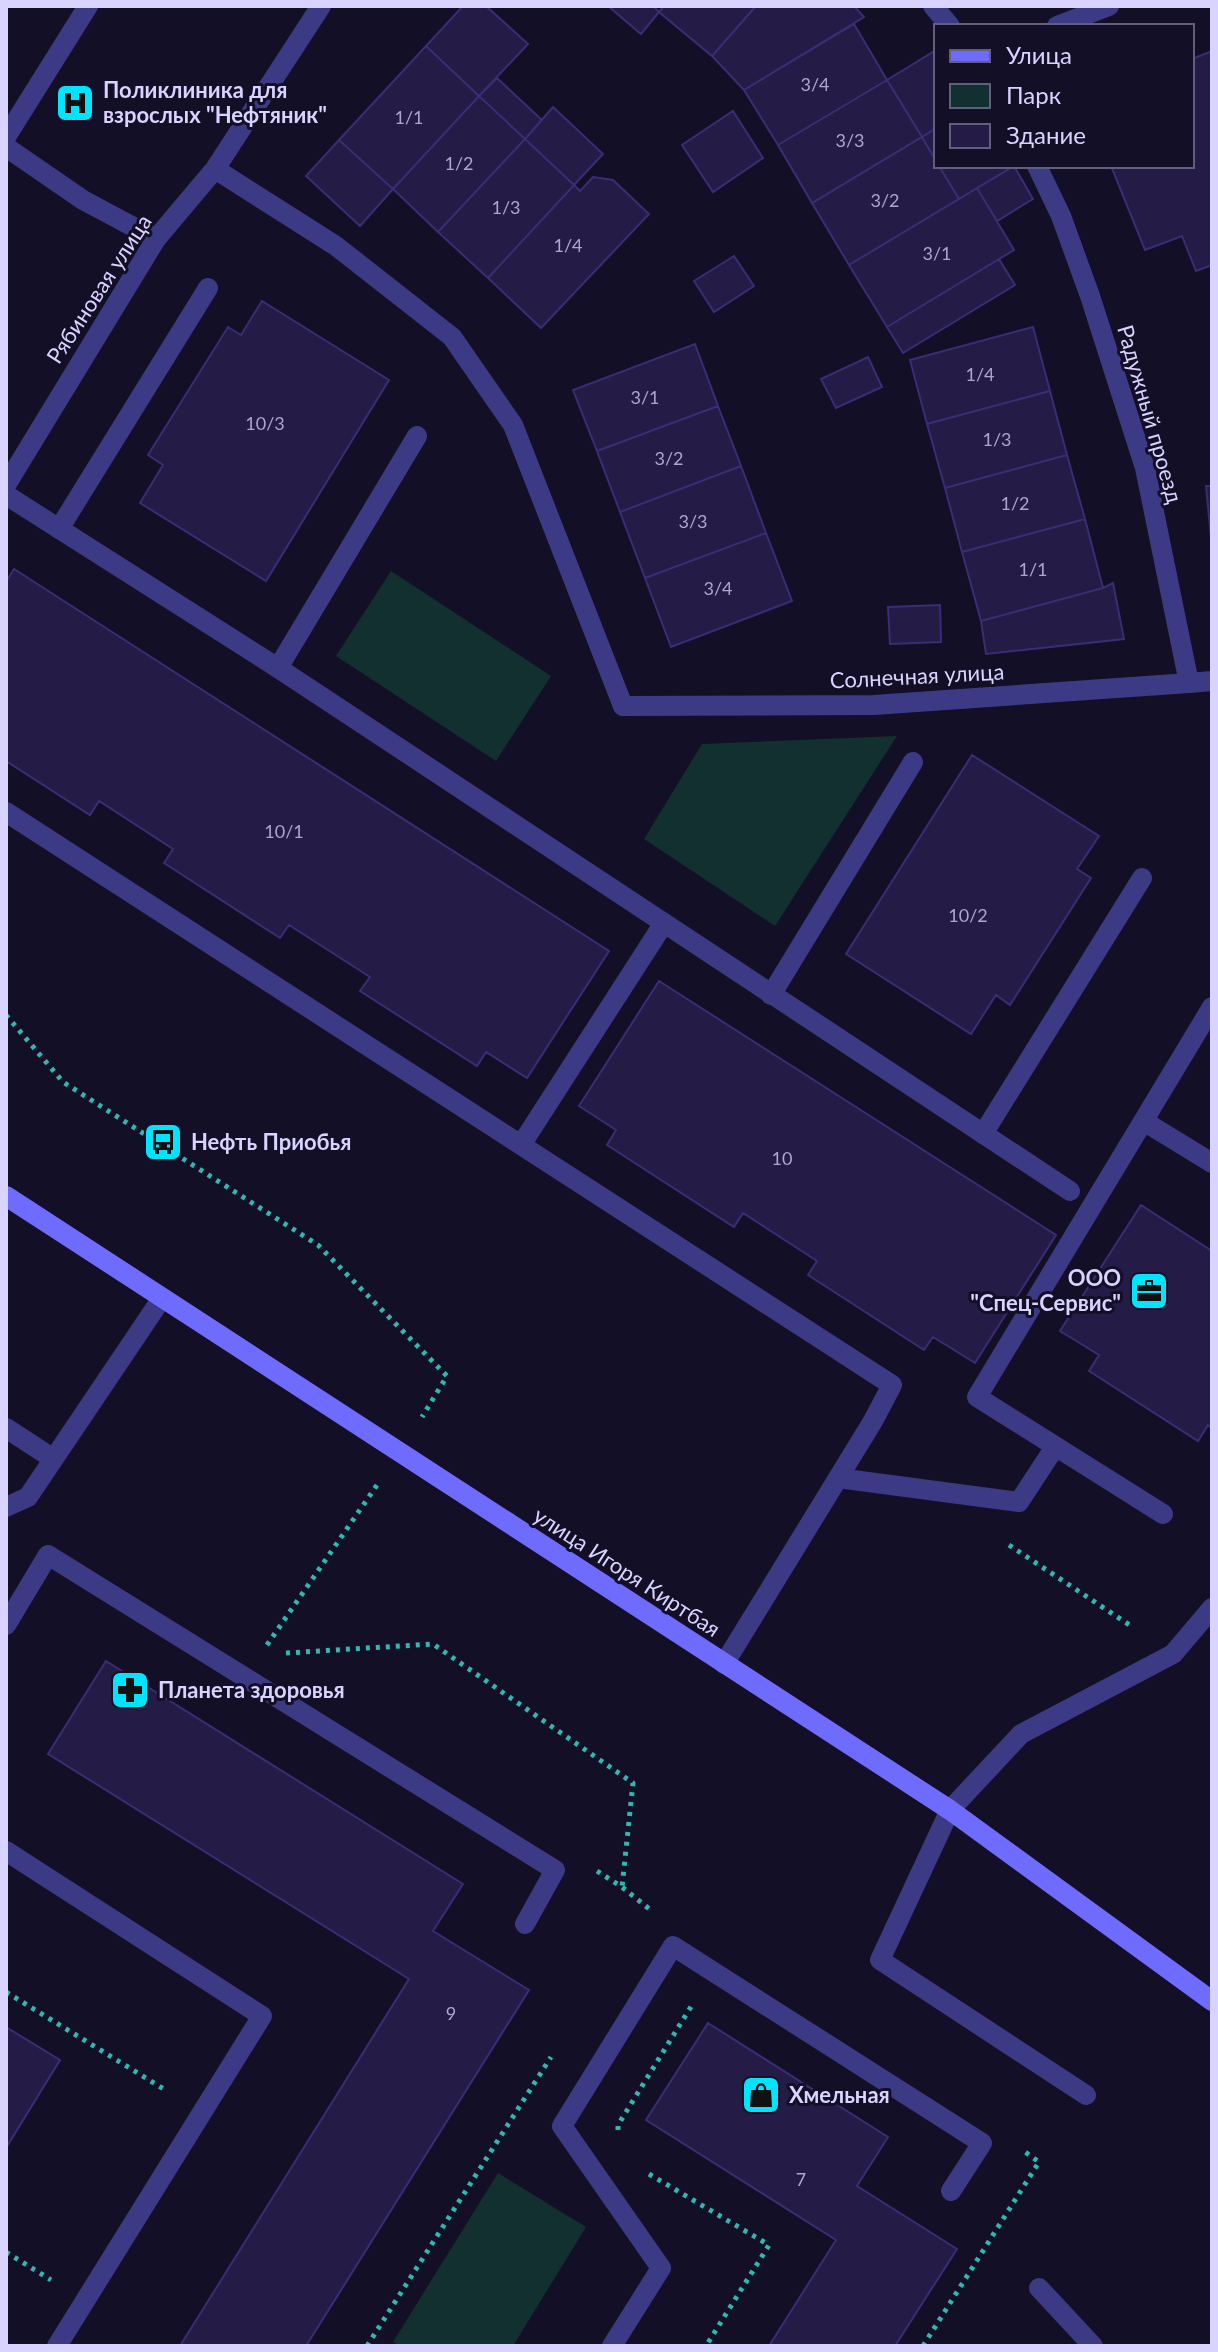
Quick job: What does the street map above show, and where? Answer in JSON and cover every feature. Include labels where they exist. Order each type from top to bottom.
[{"type":"main road","name":"улица Игоря Киртбая","points":[[6,1196],[950,1810],[1212,2001]]},
{"type":"street","points":[[6,137],[88,6]]},
{"type":"street","name":"Рябиновая улица","points":[[6,485],[156,239],[215,169],[321,6]]},
{"type":"street","points":[[933,6],[948,24]]},
{"type":"street","points":[[1062,24],[1109,6]]},
{"type":"street","points":[[6,147],[83,200],[156,239]]},
{"type":"street","name":"Радужный проезд","points":[[1038,168],[1061,216],[1090,296],[1145,468],[1189,683]]},
{"type":"street","name":"Солнечная улица","points":[[215,169],[336,246],[452,337],[513,425],[623,706],[874,705],[1212,681]]},
{"type":"street","points":[[59,529],[208,288]]},
{"type":"street","points":[[278,668],[417,436]]},
{"type":"street","points":[[6,495],[278,668],[1070,1191]]},
{"type":"street","points":[[771,995],[913,762]]},
{"type":"street","points":[[6,812],[892,1385],[724,1664]]},
{"type":"street","points":[[983,1134],[1142,878]]},
{"type":"street","points":[[521,1145],[664,923]]},
{"type":"street","points":[[1163,1514],[977,1397],[1212,1007]]},
{"type":"street","points":[[1145,1122],[1212,1163]]},
{"type":"street","points":[[6,1507],[28,1497],[162,1298]]},
{"type":"street","points":[[6,1428],[52,1458]]},
{"type":"street","points":[[838,1478],[1019,1502],[1055,1447]]},
{"type":"street","points":[[6,1625],[48,1555],[555,1870],[525,1924]]},
{"type":"street","points":[[1086,2095],[880,1960],[950,1810],[1021,1734],[1173,1654],[1212,1608]]},
{"type":"street","points":[[6,1851],[262,2016],[57,2346]]},
{"type":"street","points":[[612,2346],[661,2268],[562,2126],[673,1946],[982,2143],[951,2191]]},
{"type":"street","points":[[1039,2288],[1093,2346]]},
{"type":"path","points":[[6,1015],[63,1082],[318,1245],[447,1376],[261,1655]]},
{"type":"path","points":[[1004,1541],[1173,1654]]},
{"type":"path","points":[[276,1654],[433,1644],[633,1783],[622,1887]]},
{"type":"path","points":[[617,2140],[618,2125],[714,1970]]},
{"type":"path","points":[[6,1992],[202,2113]]},
{"type":"path","points":[[367,2346],[553,2054]]},
{"type":"path","points":[[923,2346],[1039,2162]]},
{"type":"path","points":[[642,2170],[769,2245],[706,2346]]},
{"type":"path","points":[[6,2252],[86,2302]]},
{"type":"green space","points":[[391,571],[551,676],[496,761],[336,656]]},
{"type":"green space","points":[[897,736],[775,926],[644,839],[702,744]]},
{"type":"green space","points":[[498,2173],[586,2227],[513,2346],[400,2346],[393,2342]]},
{"type":"building","points":[[463,6],[486,6],[528,44],[479,96],[426,46]]},
{"type":"building","points":[[608,6],[653,6],[659,12],[641,34]]},
{"type":"building","points":[[664,6],[756,6],[712,56],[659,12]]},
{"type":"building","points":[[756,6],[854,6],[864,17],[744,90],[712,56]]},
{"type":"building","points":[[854,24],[887,80],[778,145],[744,90]]},
{"type":"building","points":[[426,46],[479,96],[393,189],[339,140]]},
{"type":"building","points":[[934,51],[934,129],[922,137],[887,80]]},
{"type":"building","points":[[1212,51],[1212,265],[1196,271],[1182,236],[1145,250],[1112,168],[1194,168],[1194,58]]},
{"type":"building","points":[[497,78],[542,120],[525,139],[479,96]]},
{"type":"building","points":[[887,80],[922,137],[812,203],[778,145]]},
{"type":"building","points":[[479,96],[525,139],[438,232],[393,189]]},
{"type":"building","points":[[553,107],[603,154],[574,185],[525,139]]},
{"type":"building","points":[[733,111],[763,158],[713,192],[682,145]]},
{"type":"building","points":[[934,129],[934,158],[922,137]]},
{"type":"building","points":[[922,137],[934,158],[934,168],[940,168],[959,199],[849,265],[812,203]]},
{"type":"building","points":[[525,139],[574,185],[488,278],[438,232]]},
{"type":"building","points":[[339,140],[393,189],[360,226],[306,176]]},
{"type":"building","points":[[940,168],[1011,168],[959,199]]},
{"type":"building","points":[[1015,168],[1033,199],[997,221],[977,188]]},
{"type":"building","points":[[593,177],[613,180],[649,214],[541,328],[488,278],[574,185],[580,191]]},
{"type":"building","points":[[977,188],[1014,250],[887,327],[849,265]]},
{"type":"building","points":[[734,256],[754,286],[714,312],[694,281]]},
{"type":"building","points":[[999,259],[1015,285],[903,353],[887,327]]},
{"type":"building","points":[[262,301],[389,380],[266,581],[140,503],[163,465],[148,455],[228,327],[241,335]]},
{"type":"building","points":[[1033,327],[1050,391],[927,424],[910,360]]},
{"type":"building","points":[[695,344],[718,406],[597,451],[573,390]]},
{"type":"building","points":[[868,357],[882,387],[836,408],[821,379]]},
{"type":"building","points":[[1050,391],[1067,455],[945,488],[927,424]]},
{"type":"building","points":[[718,406],[741,466],[620,512],[597,451]]},
{"type":"building","points":[[1067,455],[1085,519],[962,552],[945,488]]},
{"type":"building","points":[[741,466],[766,533],[645,578],[620,512]]},
{"type":"building","points":[[1206,486],[1212,486],[1212,548]]},
{"type":"building","points":[[1085,519],[1103,588],[981,621],[962,552]]},
{"type":"building","points":[[766,533],[792,601],[671,647],[645,578]]},
{"type":"building","points":[[14,569],[609,951],[527,1078],[486,1052],[477,1066],[360,991],[370,977],[289,925],[280,938],[164,863],[173,849],[99,801],[90,815],[6,761],[6,582]]},
{"type":"building","points":[[1113,583],[1124,639],[986,654],[981,621]]},
{"type":"building","points":[[940,605],[941,642],[890,644],[888,607]]},
{"type":"building","points":[[972,755],[1099,836],[1077,869],[1091,878],[1010,1005],[996,995],[971,1034],[846,954]]},
{"type":"building","points":[[659,981],[1056,1235],[975,1363],[933,1337],[924,1350],[808,1275],[817,1261],[743,1213],[734,1227],[607,1145],[616,1130],[579,1106]]},
{"type":"building","name":"ООО \"Спец-Сервис\"","points":[[1141,1205],[1212,1251],[1212,1428],[1208,1425],[1198,1441],[1089,1371],[1099,1355],[1060,1331]]},
{"type":"building","points":[[106,1661],[463,1884],[433,1931],[529,1990],[306,2346],[180,2346],[409,1979],[48,1754]]},
{"type":"building","points":[[708,2023],[888,2137],[857,2186],[957,2249],[895,2346],[769,2346],[836,2240],[646,2120]]},
{"type":"building","points":[[6,2027],[60,2060],[6,2148]]},
{"type":"place","name":"Поликлиника для взрослых \"Нефтяник\"","points":[[75,103]]},
{"type":"place","name":"Нефть Приобья","points":[[163,1142]]},
{"type":"place","name":"ООО \"Спец-Сервис\"","points":[[1149,1291]]},
{"type":"place","name":"Планета здоровья","points":[[130,1690]]},
{"type":"place","name":"Хмельная","points":[[761,2095]]}]
